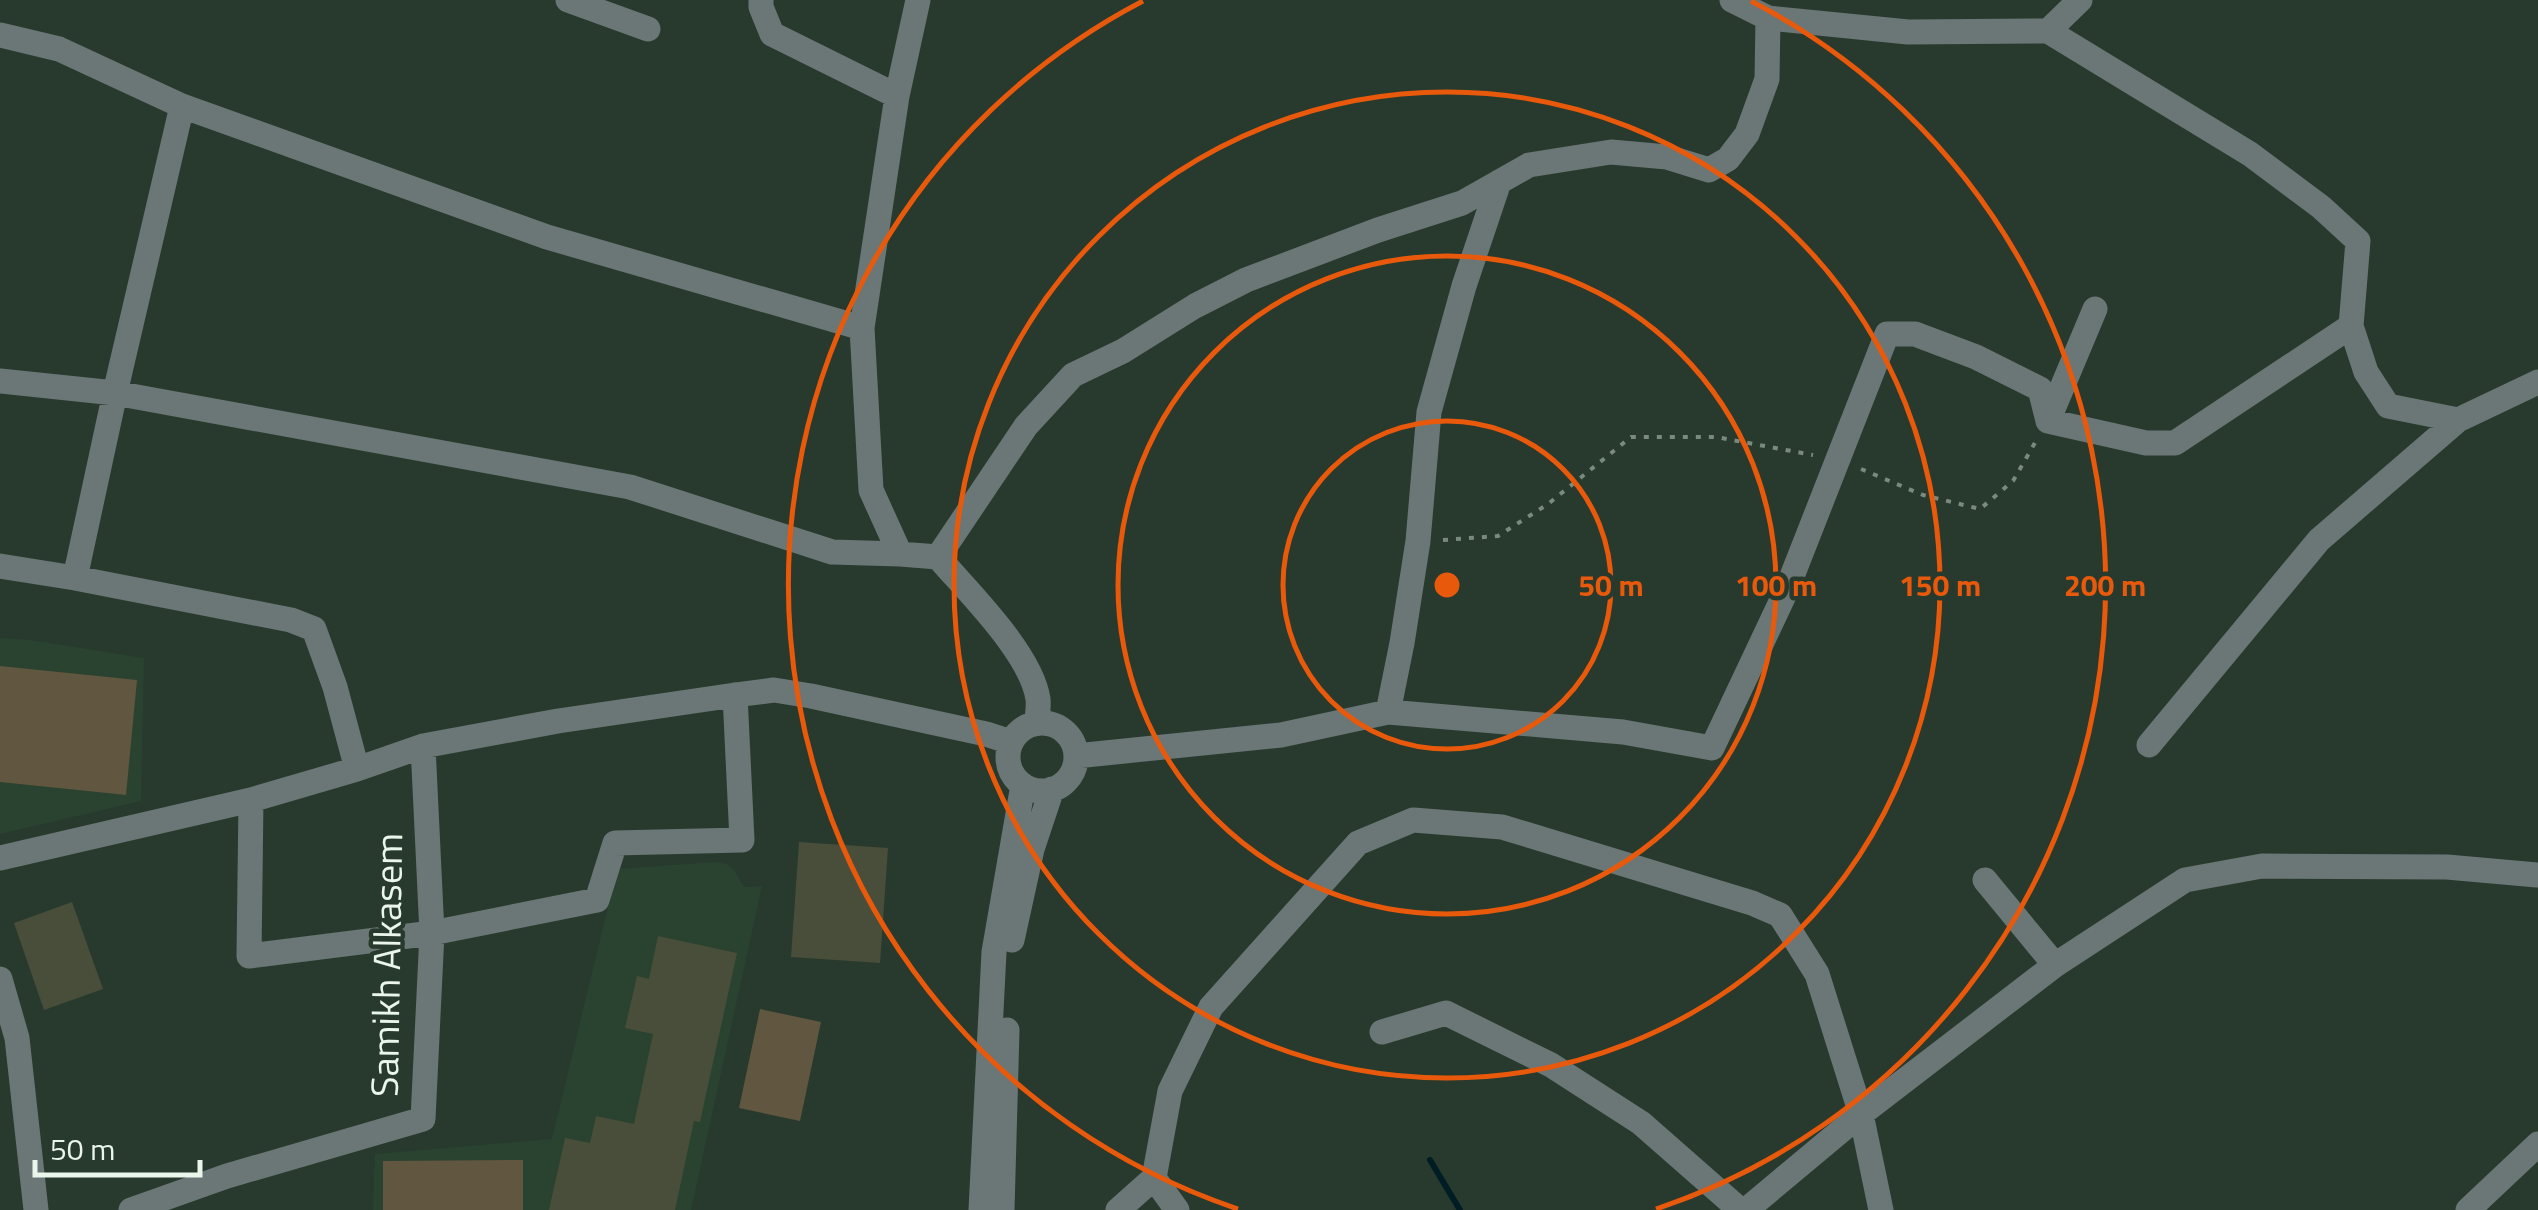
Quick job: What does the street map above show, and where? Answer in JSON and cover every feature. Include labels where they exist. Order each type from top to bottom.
[{"type":"street","points":[[568,0],[648,29]]},
{"type":"street","points":[[761,0],[772,34],[897,96]]},
{"type":"street","points":[[900,554],[871,490],[862,328],[897,96],[918,0]]},
{"type":"street","points":[[1732,0],[1768,18],[1908,32],[2048,31],[2250,154],[2321,207],[2358,241],[2351,326],[2366,372],[2388,406],[2458,420]]},
{"type":"street","points":[[2048,31],[2080,0]]},
{"type":"street","points":[[938,557],[1026,426],[1073,375],[1123,351],[1246,280],[1462,203],[1529,165],[1612,152],[1667,158],[1708,170],[1728,160],[1747,134],[1767,79],[1768,18]]},
{"type":"street","points":[[0,35],[60,49],[182,106],[547,237],[862,328]]},
{"type":"street","points":[[75,578],[182,106]]},
{"type":"street","points":[[1388,712],[1418,542],[1429,412],[1498,182]]},
{"type":"street","points":[[2048,421],[2094,309]]},
{"type":"street","points":[[2048,421],[2146,444],[2175,443],[2351,326]]},
{"type":"street","points":[[1076,756],[1281,735],[1388,712],[1623,732],[1712,748],[1786,589],[1887,334],[1915,334],[1976,357],[2040,389],[2048,421]]},
{"type":"street","points":[[0,381],[115,394],[630,488],[832,552],[938,557],[1024,664],[1038,698],[1037,723]]},
{"type":"street","points":[[2148,745],[2319,540],[2458,420],[2538,382]]},
{"type":"street","points":[[0,566],[290,620],[314,629],[335,687],[356,769]]},
{"type":"street","points":[[0,858],[251,800],[423,746],[558,721],[774,690],[1011,742]]},
{"type":"street","points":[[251,800],[249,956],[432,933],[597,900],[614,843],[742,840],[735,695]]},
{"type":"street","points":[[1037,723],[1059,728],[1073,744],[1076,756],[1070,776],[1052,790],[1022,785],[1010,770],[1011,742],[1018,733],[1037,723]]},
{"type":"street","name":"Samikh Alkasem","points":[[132,1210],[227,1176],[422,1120],[432,933],[423,746]]},
{"type":"street","points":[[981,1210],[994,952],[1022,785]]},
{"type":"street","points":[[1002,1210],[1009,954],[1032,849],[1052,790]]},
{"type":"street","points":[[1118,1210],[1154,1178],[1170,1091],[1211,1007],[1358,844],[1413,820],[1502,827],[1752,903],[1780,916],[1818,974],[1861,1114],[1881,1210]]},
{"type":"street","points":[[1382,1032],[1446,1013],[1533,1056],[1641,1122],[1743,1210],[2055,966],[2184,880],[2262,866],[2428,866],[2538,877]]},
{"type":"street","points":[[1985,880],[2055,966]]},
{"type":"street","points":[[0,979],[17,1038],[36,1210]]},
{"type":"street","points":[[2468,1210],[2538,1144]]},
{"type":"street","points":[[1154,1178],[1177,1210]]},
{"type":"path","points":[[1418,542],[1498,536],[1548,504],[1630,438],[1716,437],[1839,460],[1923,495],[1980,509],[2013,481],[2048,421]]},
{"type":"shaded area","points":[[0,638],[144,658],[141,801],[0,834]]},
{"type":"shaded area","points":[[0,666],[137,680],[126,795],[0,782]]},
{"type":"shaded area","points":[[715,862],[734,870],[744,887],[762,886],[691,1210],[373,1210],[375,1154],[552,1139],[617,869]]},
{"type":"shaded area","points":[[760,1009],[821,1022],[800,1121],[739,1108]]},
{"type":"shaded area","points":[[523,1160],[523,1210],[383,1210],[383,1161]]},
{"type":"building","points":[[799,842],[888,848],[880,963],[791,957]]},
{"type":"building","points":[[72,902],[103,989],[44,1010],[14,923]]},
{"type":"building","points":[[658,936],[737,953],[700,1122],[694,1121],[675,1210],[549,1210],[565,1138],[590,1143],[596,1116],[634,1124],[653,1034],[625,1028],[637,976],[649,979]]},
{"type":"waterway","points":[[1430,1160],[1460,1210]]}]
